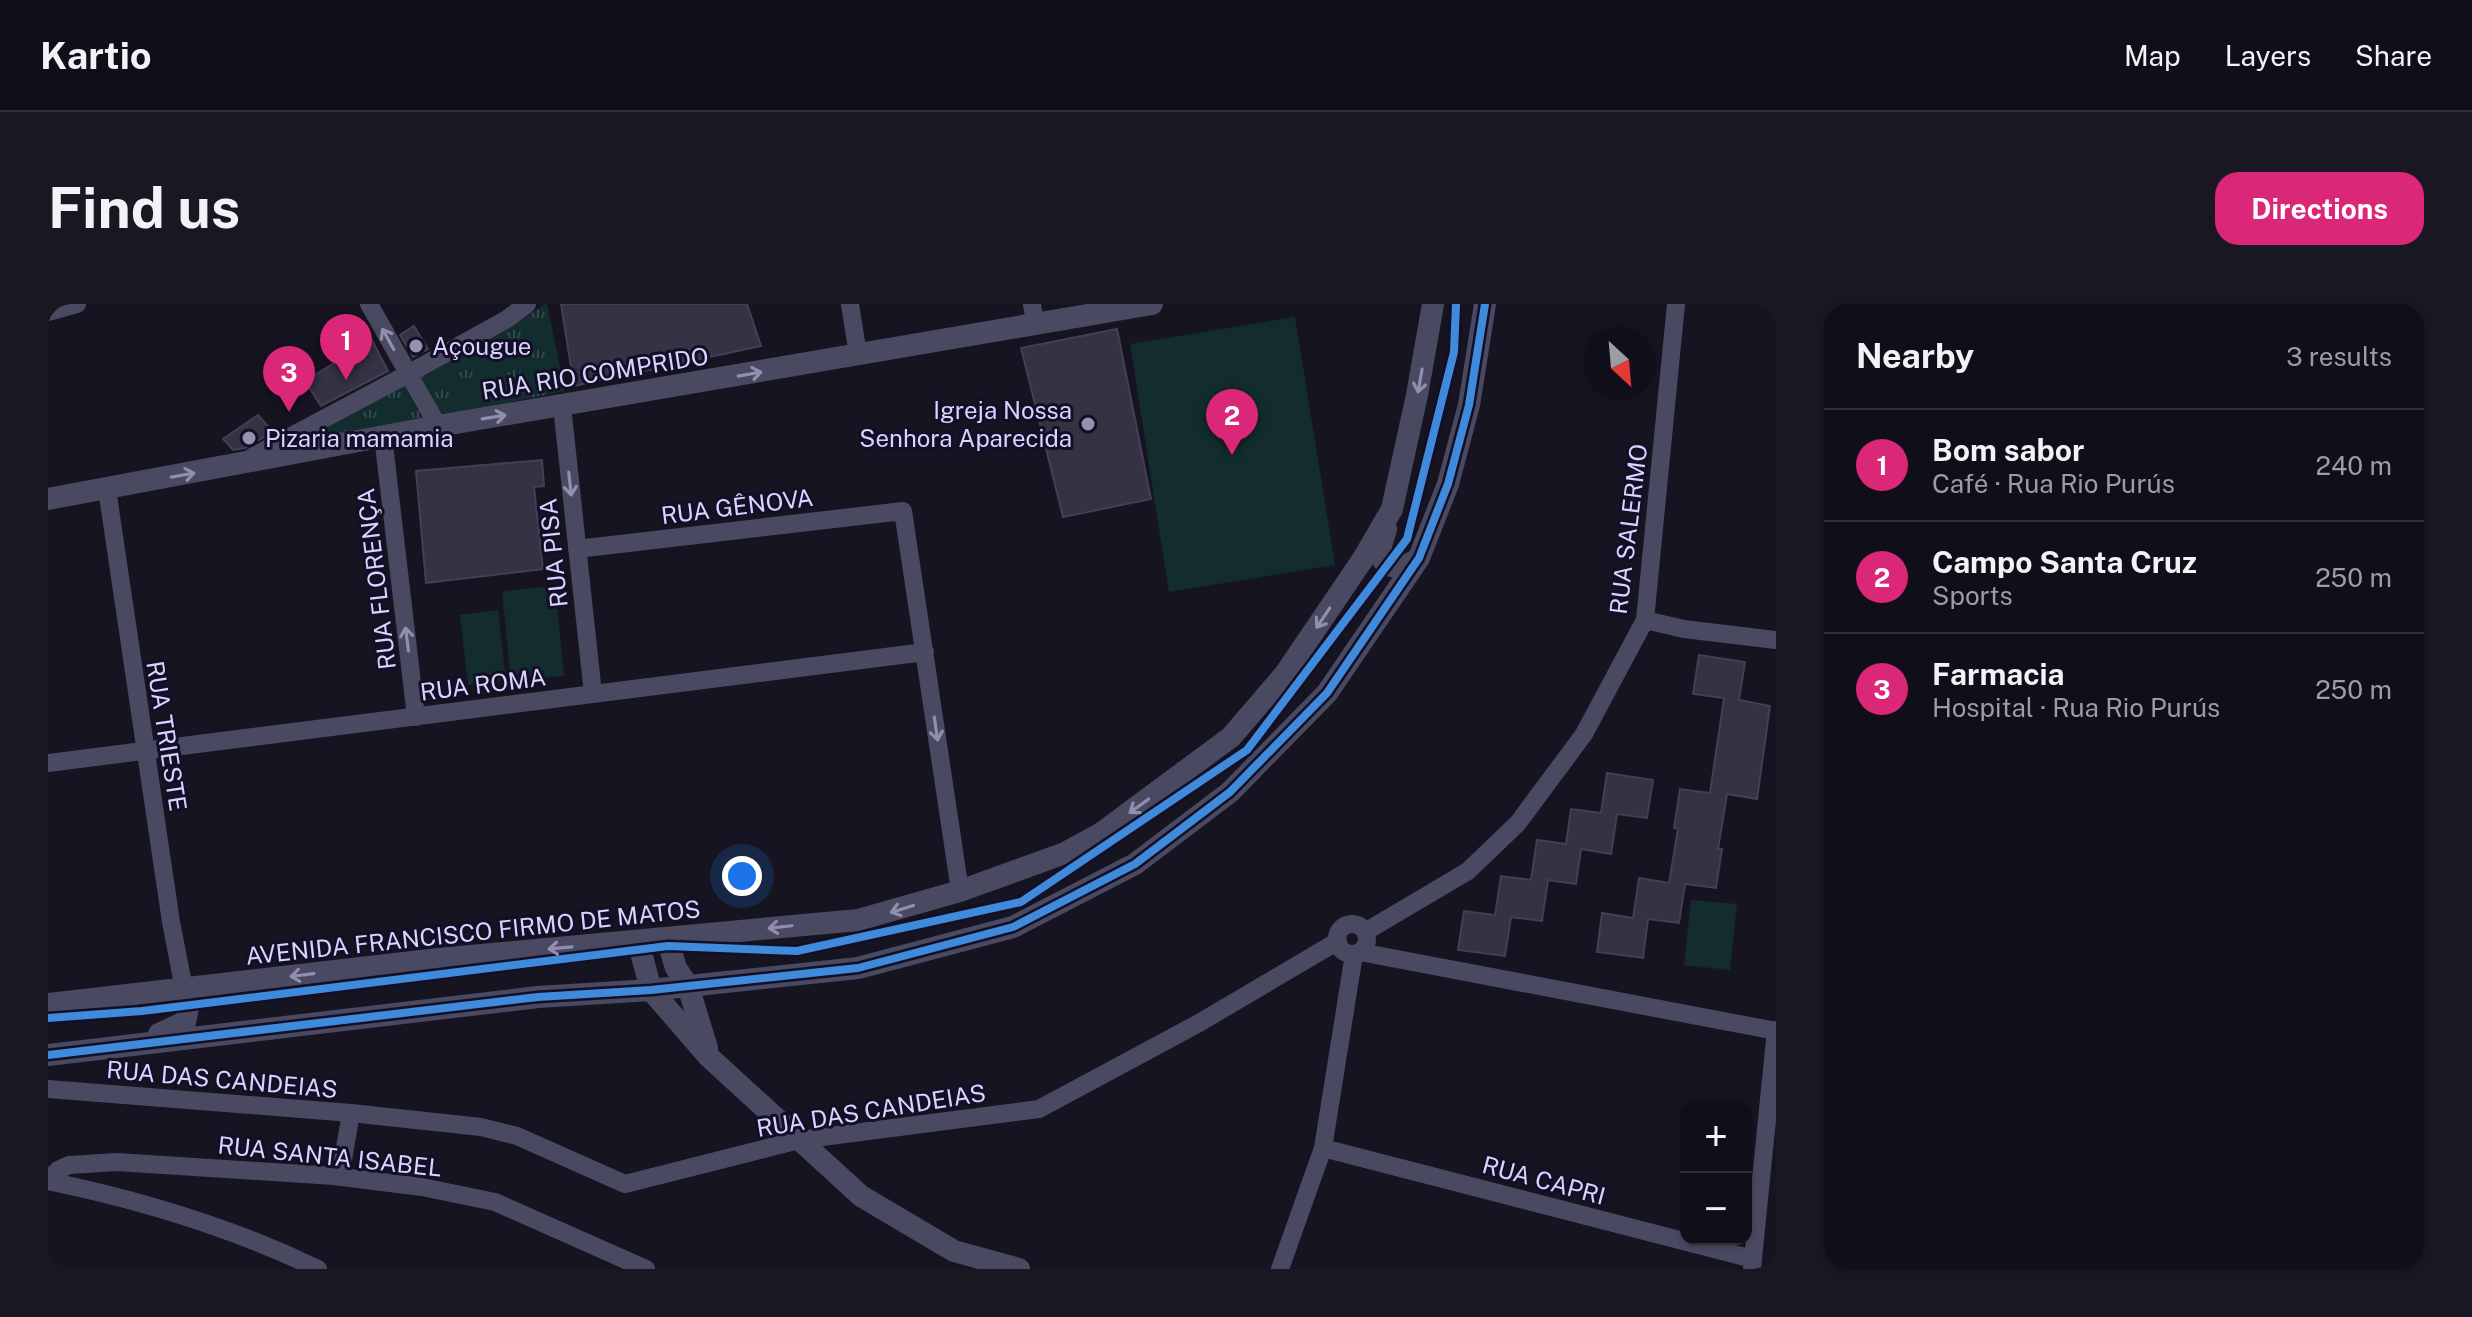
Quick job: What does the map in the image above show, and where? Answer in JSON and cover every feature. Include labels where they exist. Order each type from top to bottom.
[{"type":"street","points":[[48,312],[77,304]]},
{"type":"street","points":[[369,304],[438,426]]},
{"type":"street","points":[[236,466],[507,319],[527,304]]},
{"type":"street","points":[[850,304],[858,355]]},
{"type":"street","name":"RUA RIO COMPRIDO","points":[[48,499],[438,426],[858,355],[1034,314],[1152,304]]},
{"type":"street","points":[[1417,304],[1430,328]]},
{"type":"street","name":"AVENIDA FRANCISCO FIRMO DE MATOS","points":[[48,1004],[438,959],[858,920],[1028,868],[1100,834],[1231,737],[1285,674],[1363,559],[1392,509],[1433,304]]},
{"type":"street","points":[[50,1089],[49,1054],[538,997],[651,990],[858,968],[1013,927],[1135,864],[1230,792],[1327,693],[1419,558],[1448,484],[1469,405],[1485,304]]},
{"type":"street","name":"RUA SALERMO","points":[[1365,932],[1468,871],[1518,823],[1584,734],[1645,620],[1676,304]]},
{"type":"street","name":"RUA PISA","points":[[562,406],[593,694]]},
{"type":"street","name":"RUA FLORENÇA","points":[[383,436],[416,717]]},
{"type":"street","name":"RUA TRIESTE","points":[[107,489],[184,989]]},
{"type":"street","points":[[1392,509],[1380,550],[1383,560],[1398,568],[1419,558]]},
{"type":"street","name":"RUA GÊNOVA","points":[[577,549],[903,511],[925,652]]},
{"type":"street","points":[[1645,620],[1684,629],[1776,640]]},
{"type":"street","points":[[925,652],[960,891]]},
{"type":"street","name":"RUA ROMA","points":[[48,763],[925,652]]},
{"type":"street","points":[[1280,1269],[1323,1148],[1357,953],[1367,943],[1361,927],[1351,924],[1340,930],[1338,941],[1343,951],[1357,953],[1776,1031],[1752,1264]]},
{"type":"street","points":[[667,938],[676,968],[688,986],[709,1057]]},
{"type":"street","points":[[638,941],[651,990],[709,1057],[861,1196],[954,1251],[1019,1269]]},
{"type":"street","name":"RUA DAS CANDEIAS","points":[[50,1089],[351,1113],[481,1127],[517,1136],[625,1184],[799,1140],[1039,1109],[1199,1023],[1338,941]]},
{"type":"street","points":[[104,1047],[168,1032],[185,1022],[188,1006],[184,989]]},
{"type":"street","points":[[340,1177],[351,1113]]},
{"type":"street","name":"RUA CAPRI","points":[[1323,1148],[1752,1264]]},
{"type":"street","name":"RUA SANTA ISABEL","points":[[48,1181],[58,1170],[82,1162],[117,1162],[340,1177],[422,1187],[495,1202],[646,1269]]},
{"type":"street","points":[[48,1181],[147,1206],[251,1238],[318,1269]]},
{"type":"green space","points":[[545,304],[565,391],[442,416],[420,375],[506,330]]},
{"type":"green space","points":[[1295,317],[1335,565],[1169,592],[1130,344]]},
{"type":"green space","points":[[404,385],[423,420],[286,446]]},
{"type":"green space","points":[[555,586],[564,676],[511,681],[502,591]]},
{"type":"green space","points":[[498,610],[506,680],[468,685],[460,615]]},
{"type":"green space","points":[[1691,900],[1737,904],[1730,970],[1684,965]]},
{"type":"building","points":[[561,304],[747,304],[761,346],[574,386]]},
{"type":"building","name":"Açougue","points":[[414,326],[428,349],[413,357],[400,335]]},
{"type":"building","name":"Igreja Nossa Senhora Aparecida","points":[[1117,329],[1151,499],[1063,517],[1021,348]]},
{"type":"building","points":[[372,340],[388,371],[321,406],[305,381]]},
{"type":"building","name":"Pizaria mamamia","points":[[258,415],[273,432],[245,448],[233,450],[223,439]]},
{"type":"building","points":[[542,460],[544,486],[534,487],[543,569],[426,583],[416,471]]},
{"type":"building","points":[[1699,655],[1745,662],[1739,700],[1770,706],[1757,799],[1727,794],[1718,849],[1722,849],[1716,888],[1685,884],[1679,923],[1648,919],[1643,958],[1597,952],[1602,913],[1633,918],[1639,878],[1669,883],[1678,829],[1674,828],[1680,789],[1710,793],[1724,698],[1693,694]]},
{"type":"building","points":[[1607,773],[1653,780],[1647,818],[1617,814],[1611,854],[1581,849],[1576,884],[1548,880],[1542,921],[1511,917],[1505,956],[1458,950],[1464,911],[1495,915],[1501,876],[1531,880],[1537,840],[1566,844],[1571,809],[1601,813]]},
{"type":"cycle path","points":[[48,1018],[142,1011],[668,946],[797,951],[1021,902],[1247,750],[1407,539],[1454,352],[1456,304]]},
{"type":"cycle path","points":[[48,1055],[538,997],[651,990],[858,968],[1013,927],[1135,864],[1230,792],[1327,693],[1419,558],[1448,484],[1469,405],[1485,304]]},
{"type":"place","name":"Açougue","points":[[416,346]]},
{"type":"place","name":"Bom sabor","points":[[346,380]]},
{"type":"place","name":"Farmacia","points":[[289,412]]},
{"type":"place","name":"Igreja Nossa Senhora Aparecida","points":[[1088,424]]},
{"type":"place","name":"Pizaria mamamia","points":[[249,438]]},
{"type":"place","name":"Campo Santa Cruz","points":[[1232,455]]}]
